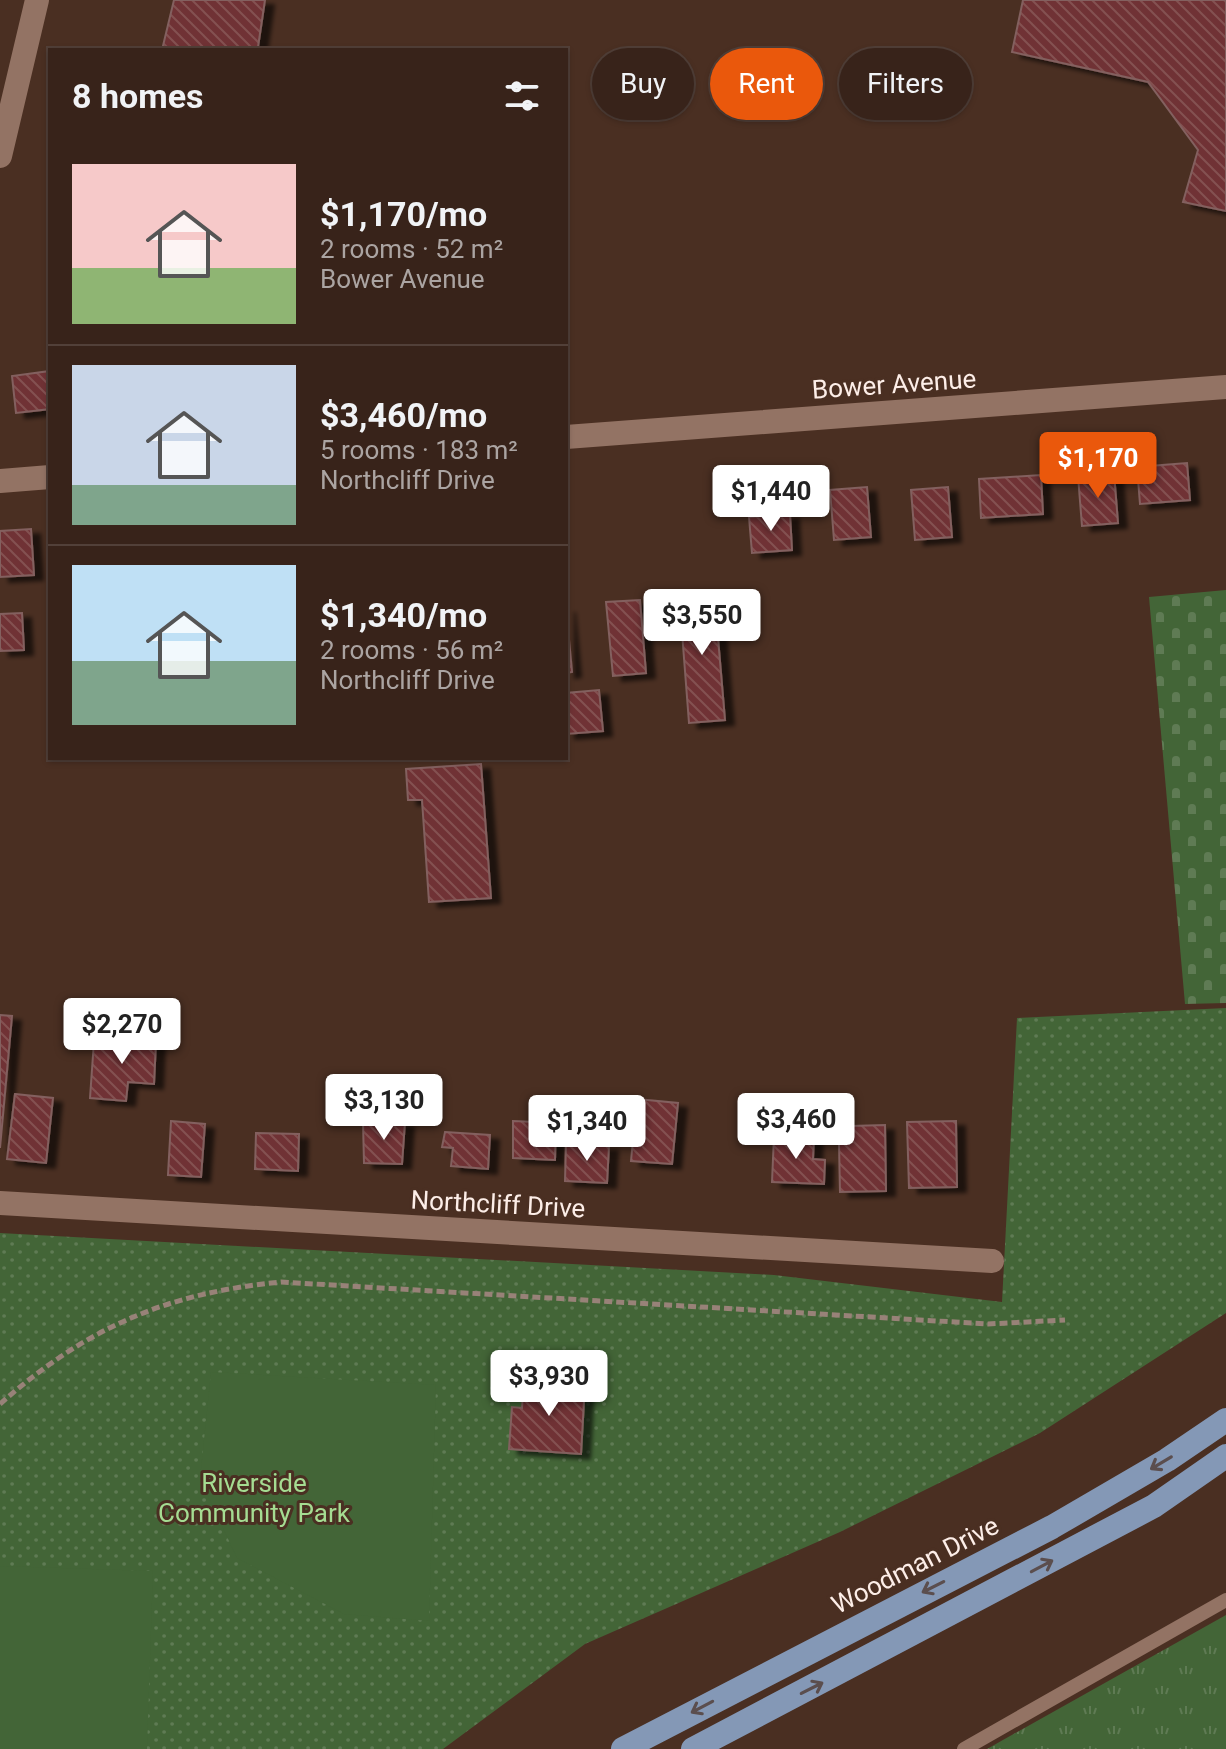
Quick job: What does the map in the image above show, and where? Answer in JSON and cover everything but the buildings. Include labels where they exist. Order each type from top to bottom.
[{"type":"main road","name":"Woodman Drive","points":[[623,1749],[1052,1527],[1167,1460],[1226,1420]]},
{"type":"main road","points":[[693,1749],[1140,1514],[1226,1456]]},
{"type":"street","points":[[0,156],[37,0]]},
{"type":"street","name":"Bower Avenue","points":[[568,437],[1226,387]]},
{"type":"street","points":[[0,481],[48,477]]},
{"type":"street","name":"Northcliff Drive","points":[[0,1203],[992,1261]]},
{"type":"lane","points":[[964,1749],[1226,1600]]},
{"type":"path","points":[[0,1404],[81,1341],[120,1320],[173,1300],[230,1287],[281,1282],[350,1283],[988,1324],[1065,1320]]},
{"type":"green space","points":[[1226,590],[1226,1003],[1185,1004],[1149,597]]},
{"type":"green space","name":"Riverside Community Park","points":[[1226,1008],[1226,1313],[1040,1433],[840,1532],[585,1644],[443,1749],[0,1749],[0,1233],[774,1275],[1002,1302],[1017,1018]]},
{"type":"green space","points":[[211,1372],[436,1385],[429,1621],[344,1614],[237,1558],[200,1479]]},
{"type":"green space","points":[[0,1566],[153,1571],[147,1749],[0,1749]]},
{"type":"green space","points":[[1226,1615],[1226,1749],[987,1749]]}]
